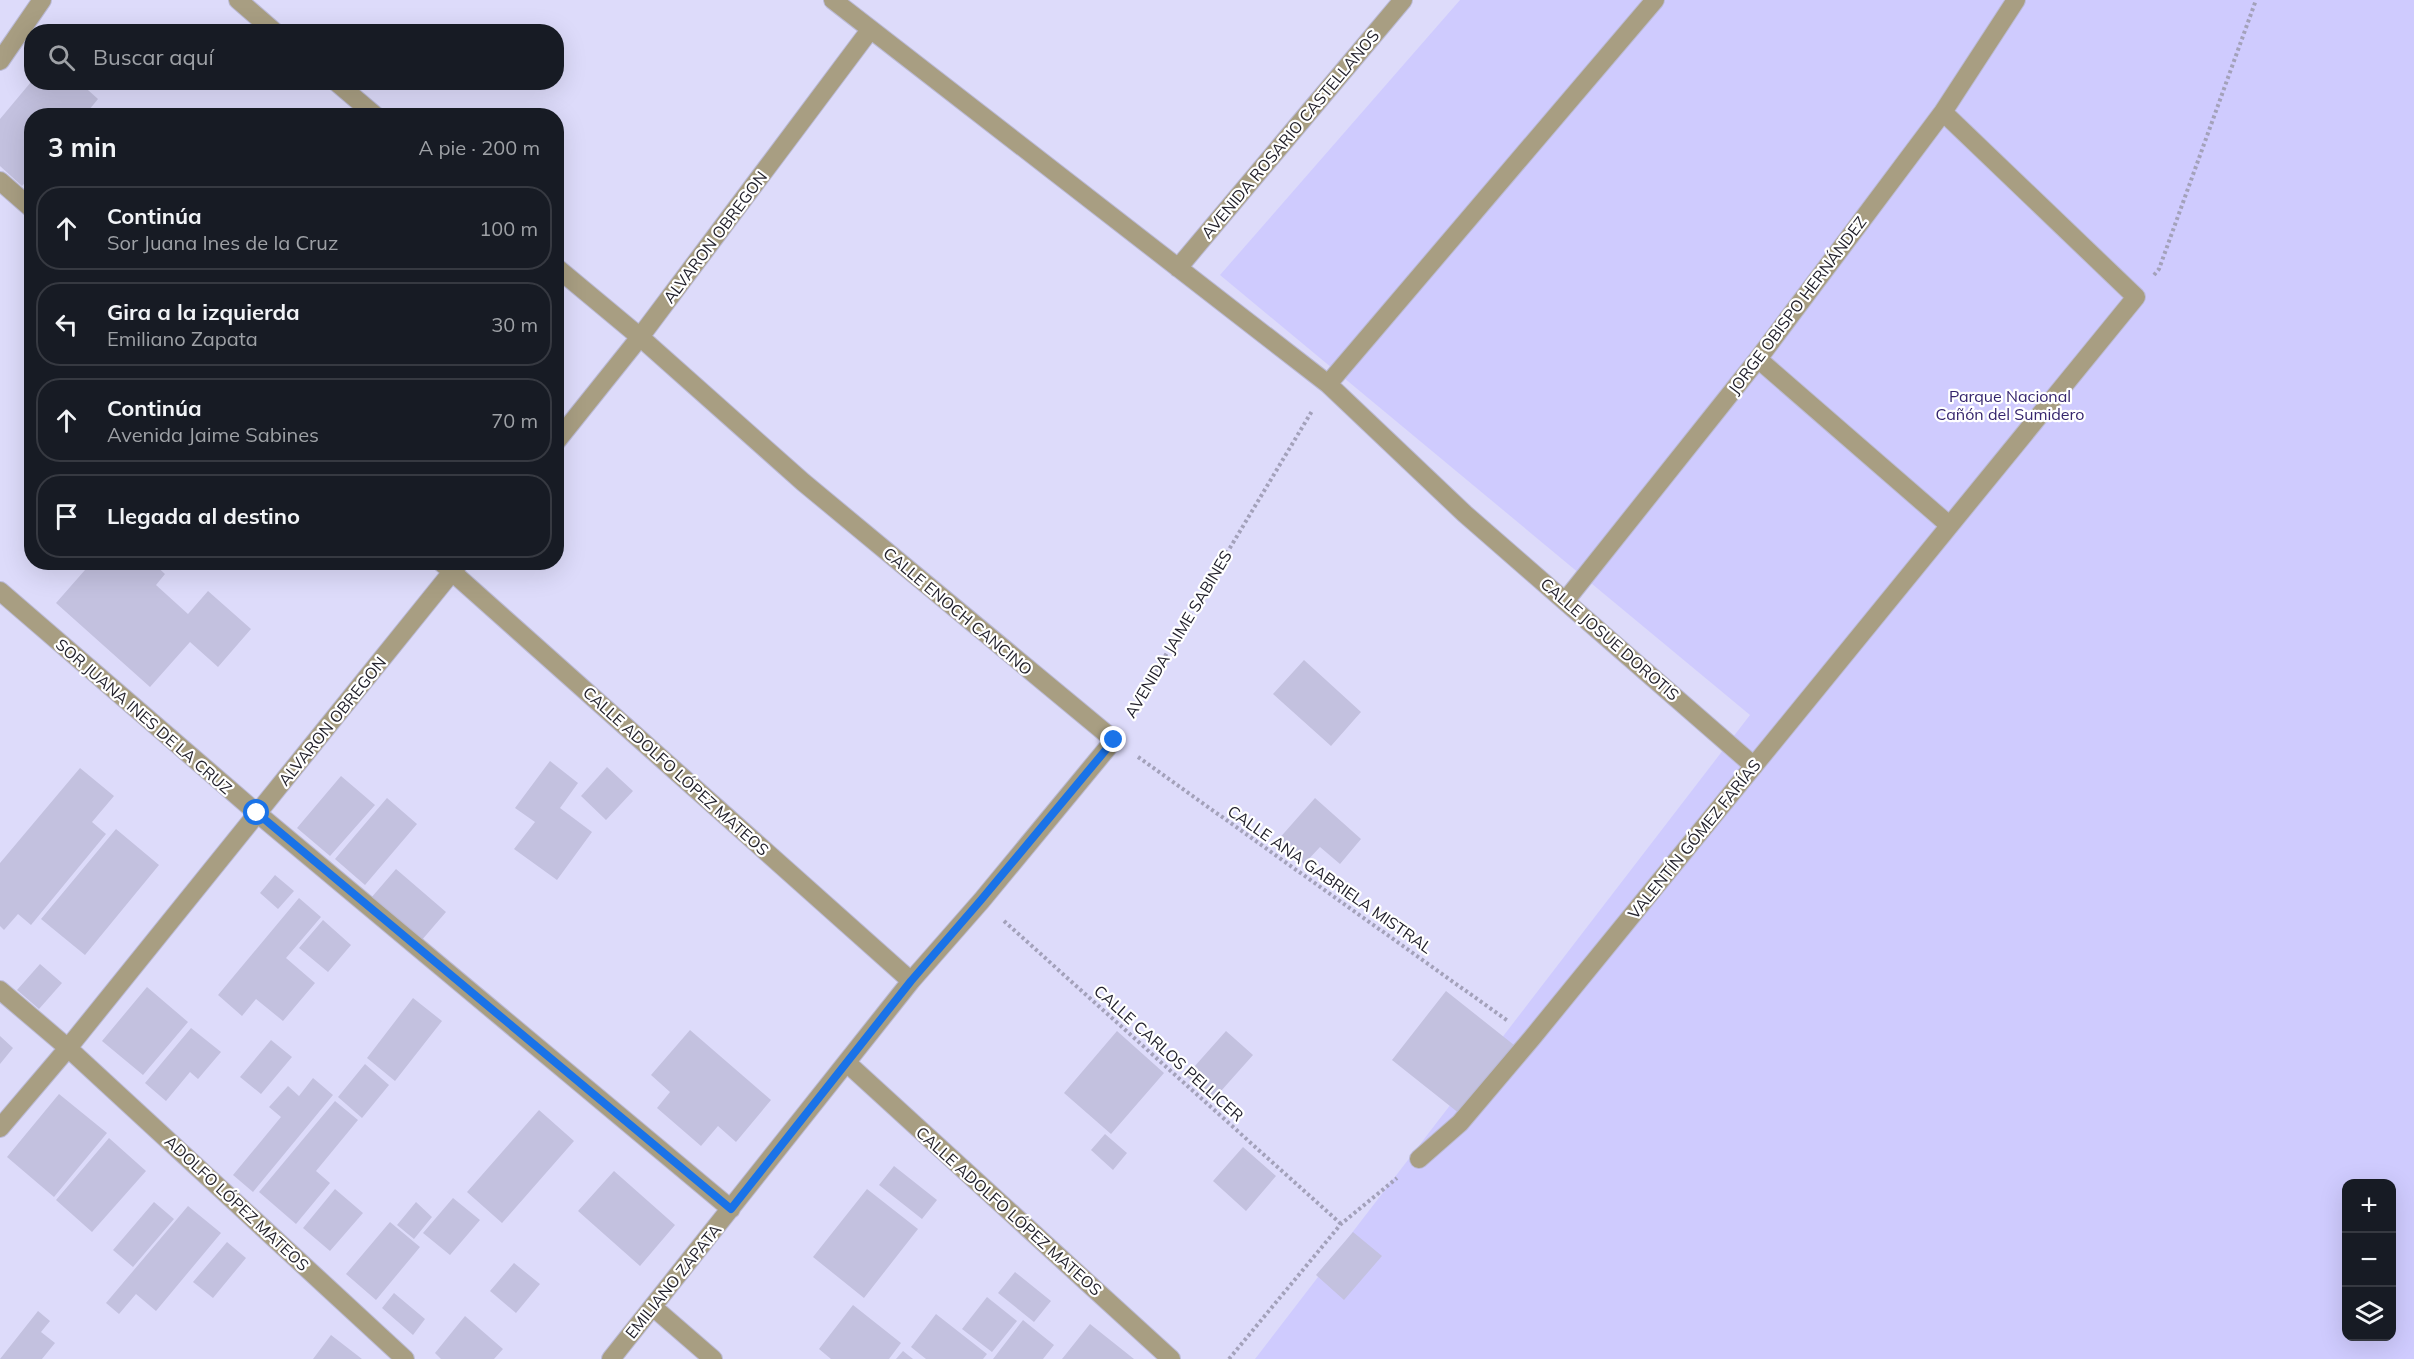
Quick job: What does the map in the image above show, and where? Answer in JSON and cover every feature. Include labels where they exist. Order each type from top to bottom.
[{"type":"street","points":[[25,24],[42,0]]},
{"type":"street","points":[[238,0],[266,24]]},
{"type":"street","name":"CALLE JOSUE DOROTIS","points":[[833,0],[1328,384],[1465,514],[1754,766]]},
{"type":"street","name":"AVENIDA ROSARIO CASTELLANOS","points":[[1178,268],[1403,0]]},
{"type":"street","points":[[1328,384],[1655,0]]},
{"type":"street","name":"JORGE OBISPO HERNÁNDEZ","points":[[1566,600],[1758,358],[1943,112],[2016,0]]},
{"type":"street","points":[[0,61],[24,26]]},
{"type":"street","name":"ALVARON OBREGON","points":[[564,432],[640,338],[870,30]]},
{"type":"street","points":[[345,90],[367,108]]},
{"type":"street","points":[[1943,112],[2136,297]]},
{"type":"street","points":[[0,181],[24,202]]},
{"type":"street","name":"CALLE ENOCH CANCINO","points":[[564,274],[803,482],[1114,740]]},
{"type":"street","name":"VALENTÍN GÓMEZ FARÍAS","points":[[1419,1159],[1460,1123],[1532,1038],[2136,297]]},
{"type":"street","points":[[1758,358],[1949,525]]},
{"type":"street","name":"ALVARON OBREGON","points":[[0,1128],[68,1048],[257,813],[448,570]]},
{"type":"street","name":"CALLE ADOLFO LÓPEZ MATEOS","points":[[455,570],[911,981]]},
{"type":"street","name":"SOR JUANA INES DE LA CRUZ","points":[[0,591],[257,813],[731,1209]]},
{"type":"street","points":[[847,1063],[911,981],[1114,740]]},
{"type":"street","points":[[0,990],[68,1048]]},
{"type":"street","name":"ADOLFO LÓPEZ MATEOS","points":[[68,1048],[405,1359]]},
{"type":"street","name":"CALLE ADOLFO LÓPEZ MATEOS","points":[[847,1063],[1171,1359]]},
{"type":"street","name":"EMILIANO ZAPATA","points":[[611,1359],[847,1063]]},
{"type":"street","points":[[653,1307],[713,1359]]},
{"type":"path","points":[[2136,297],[2159,269],[2256,0]]},
{"type":"path","name":"AVENIDA JAIME SABINES","points":[[1114,740],[1328,384]]},
{"type":"path","name":"CALLE ANA GABRIELA MISTRAL","points":[[1114,740],[1532,1038]]},
{"type":"path","name":"CALLE CARLOS PELLICER","points":[[981,900],[1341,1224]]},
{"type":"path","points":[[1229,1359],[1341,1224],[1419,1159]]},
{"type":"green space","name":"Parque Nacional Cañón del Sumidero","points":[[1460,0],[2414,0],[2414,1359],[1255,1359],[1750,715],[1220,275]]},
{"type":"building","points":[[24,90],[88,90],[98,99],[91,108],[24,108],[24,184],[22,186],[0,166],[0,119]]},
{"type":"building","points":[[85,570],[161,570],[165,574],[156,585],[188,614],[208,591],[251,629],[218,667],[190,642],[150,687],[56,603]]},
{"type":"building","points":[[1304,660],[1361,712],[1331,746],[1273,694]]},
{"type":"building","points":[[550,761],[578,783],[560,808],[592,832],[557,880],[514,849],[535,822],[515,808]]},
{"type":"building","points":[[607,767],[633,791],[606,820],[581,796]]},
{"type":"building","points":[[80,768],[114,796],[92,822],[106,834],[31,925],[18,914],[4,930],[0,926],[0,863]]},
{"type":"building","points":[[341,776],[375,805],[330,856],[297,828]]},
{"type":"building","points":[[387,798],[417,824],[365,885],[335,859]]},
{"type":"building","points":[[1315,798],[1361,839],[1340,864],[1320,847],[1304,864],[1277,841]]},
{"type":"building","points":[[116,829],[159,865],[85,955],[41,919]]},
{"type":"building","points":[[396,869],[446,912],[421,941],[371,898]]},
{"type":"building","points":[[275,875],[294,891],[278,909],[260,893]]},
{"type":"building","points":[[299,898],[321,917],[286,958],[315,983],[283,1021],[256,999],[242,1016],[218,995]]},
{"type":"building","points":[[323,920],[351,945],[328,972],[299,948]]},
{"type":"building","points":[[40,964],[62,983],[39,1009],[17,990]]},
{"type":"building","points":[[147,987],[188,1022],[143,1075],[102,1041]]},
{"type":"building","points":[[1446,991],[1514,1045],[1460,1114],[1392,1060]]},
{"type":"building","points":[[413,998],[442,1021],[395,1081],[367,1058]]},
{"type":"building","points":[[191,1028],[221,1052],[198,1079],[190,1072],[166,1101],[145,1083]]},
{"type":"building","points":[[690,1030],[771,1100],[736,1142],[718,1126],[701,1146],[657,1108],[670,1092],[651,1075]]},
{"type":"building","points":[[1117,1031],[1164,1073],[1111,1134],[1064,1093]]},
{"type":"building","points":[[1226,1031],[1253,1055],[1213,1100],[1186,1076]]},
{"type":"building","points":[[0,1036],[13,1048],[0,1064]]},
{"type":"building","points":[[271,1040],[292,1057],[261,1094],[240,1077]]},
{"type":"building","points":[[365,1064],[389,1085],[362,1118],[338,1097]]},
{"type":"building","points":[[313,1078],[333,1095],[253,1192],[233,1175],[281,1117],[269,1107],[288,1086],[299,1096]]},
{"type":"building","points":[[59,1094],[107,1133],[54,1197],[7,1157]]},
{"type":"building","points":[[335,1101],[358,1120],[316,1171],[330,1183],[296,1224],[259,1192]]},
{"type":"building","points":[[539,1110],[574,1141],[502,1223],[467,1192]]},
{"type":"building","points":[[1105,1134],[1127,1153],[1113,1170],[1091,1150]]},
{"type":"building","points":[[109,1138],[146,1171],[92,1232],[56,1200]]},
{"type":"building","points":[[1243,1147],[1276,1176],[1246,1211],[1213,1181]]},
{"type":"building","points":[[894,1166],[937,1200],[922,1219],[879,1185]]},
{"type":"building","points":[[614,1171],[675,1225],[640,1266],[578,1211]]},
{"type":"building","points":[[335,1189],[363,1213],[330,1251],[303,1228]]},
{"type":"building","points":[[867,1189],[918,1229],[864,1298],[813,1257]]},
{"type":"building","points":[[453,1198],[480,1220],[450,1255],[423,1233]]},
{"type":"building","points":[[154,1202],[174,1219],[133,1267],[113,1250]]},
{"type":"building","points":[[416,1202],[432,1217],[414,1239],[397,1225]]},
{"type":"building","points":[[188,1206],[221,1233],[156,1311],[136,1294],[119,1314],[106,1303]]},
{"type":"building","points":[[390,1222],[420,1247],[376,1300],[346,1274]]},
{"type":"building","points":[[1353,1232],[1382,1256],[1344,1300],[1316,1275]]},
{"type":"building","points":[[227,1242],[246,1258],[213,1298],[193,1282]]},
{"type":"building","points":[[514,1263],[540,1284],[516,1313],[490,1291]]},
{"type":"building","points":[[1015,1272],[1051,1301],[1034,1322],[998,1293]]},
{"type":"building","points":[[394,1293],[425,1319],[413,1335],[382,1308]]},
{"type":"building","points":[[987,1297],[1017,1321],[992,1352],[962,1329]]},
{"type":"building","points":[[853,1305],[901,1343],[889,1359],[831,1359],[819,1349]]},
{"type":"building","points":[[38,1311],[50,1321],[41,1332],[55,1343],[42,1359],[0,1359]]},
{"type":"building","points":[[936,1314],[987,1354],[983,1359],[926,1359],[911,1347]]},
{"type":"building","points":[[465,1316],[503,1349],[494,1359],[441,1359],[435,1353]]},
{"type":"building","points":[[1023,1320],[1054,1345],[1043,1359],[993,1359]]},
{"type":"building","points":[[1090,1324],[1134,1359],[1062,1359]]},
{"type":"building","points":[[331,1335],[362,1359],[313,1359]]},
{"type":"building","points":[[903,1351],[913,1359],[896,1359]]},
{"type":"route","points":[[257,813],[731,1209],[911,981],[1114,740]]}]
